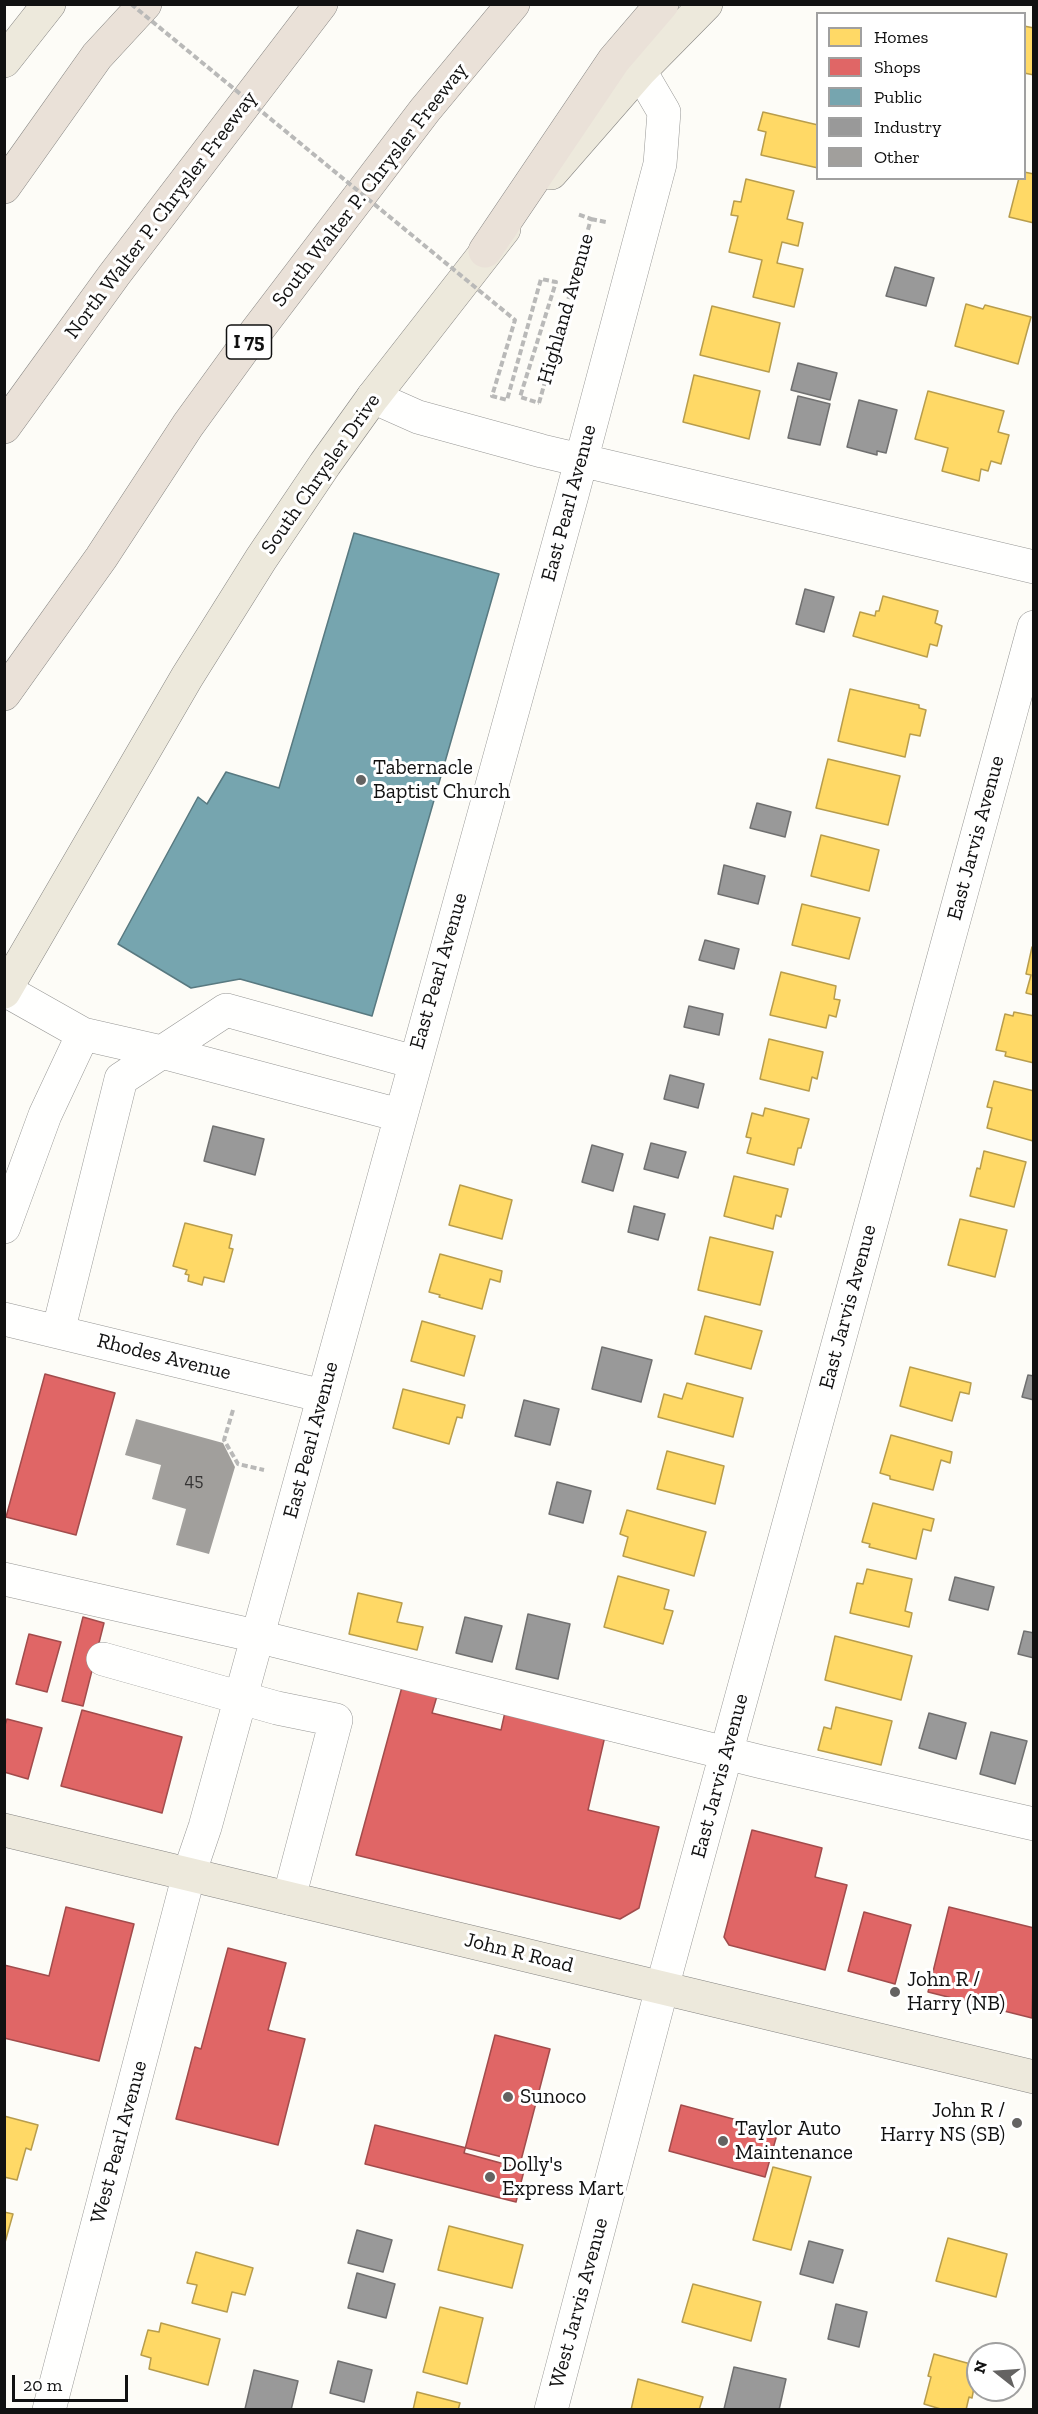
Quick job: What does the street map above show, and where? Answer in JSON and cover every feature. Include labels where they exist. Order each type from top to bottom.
[{"type":"highway","points":[[4,187],[97,56],[145,4]]},
{"type":"highway","name":"North Walter P. Chrysler Freeway","points":[[4,427],[114,275],[321,4]]},
{"type":"highway","name":"South Walter P. Chrysler Freeway","points":[[4,694],[101,558],[188,425],[246,345],[425,110],[513,4]]},
{"type":"highway","points":[[485,251],[614,60],[662,4]]},
{"type":"main road","points":[[4,61],[49,4]]},
{"type":"main road","name":"South Chrysler Drive","points":[[5,991],[187,677],[312,483],[373,397],[485,251],[640,71],[706,4]]},
{"type":"main road","name":"John R Road","points":[[4,1830],[1034,2077]]},
{"type":"street","name":"East Pearl Avenue","points":[[189,1874],[205,1827],[660,164],[664,112],[640,71]]},
{"type":"street","points":[[373,397],[418,417],[581,459],[1034,567]]},
{"type":"street","name":"East Jarvis Avenue","points":[[663,1988],[1034,627]]},
{"type":"street","points":[[5,991],[83,1035],[162,1052],[399,1115]]},
{"type":"street","points":[[58,1332],[121,1079],[225,1010],[414,1062]]},
{"type":"street","points":[[4,1227],[45,1115],[83,1035]]},
{"type":"street","name":"Rhodes Avenue","points":[[4,1319],[323,1396]]},
{"type":"street","points":[[4,1579],[256,1636],[726,1753],[1034,1824]]},
{"type":"street","points":[[103,1659],[277,1708],[336,1720],[290,1898]]},
{"type":"street","name":"West Pearl Avenue","points":[[49,2409],[189,1874]]},
{"type":"street","name":"West Jarvis Avenue","points":[[550,2409],[663,1988]]},
{"type":"path","name":"Highland Avenue","points":[[131,4],[515,320],[492,396],[507,400],[541,279],[556,282],[520,397],[539,403],[591,219],[577,214]]},
{"type":"path","points":[[591,219],[606,222]]},
{"type":"path","points":[[233,1406],[224,1440],[238,1464],[264,1470]]},
{"type":"building: Homes","points":[[1026,26],[1034,28],[1034,75],[1026,73]]},
{"type":"building: Homes","points":[[763,112],[816,125],[816,168],[761,155],[766,132],[758,130]]},
{"type":"building: Homes","points":[[1026,172],[1034,174],[1034,223],[1009,217],[1018,180],[1026,180]]},
{"type":"building: Homes","points":[[746,179],[794,191],[787,219],[803,223],[798,246],[782,242],[777,263],[803,269],[794,307],[753,297],[762,260],[729,252],[738,216],[731,215],[734,201],[741,202]]},
{"type":"building: Homes","points":[[966,304],[983,309],[985,305],[1031,317],[1018,364],[955,346]]},
{"type":"building: Homes","points":[[712,306],[780,323],[769,372],[700,355]]},
{"type":"building: Homes","points":[[694,375],[760,391],[749,439],[683,422]]},
{"type":"building: Homes","points":[[928,391],[1004,411],[998,432],[1009,435],[1001,464],[991,461],[988,471],[981,469],[979,481],[942,471],[948,448],[915,439]]},
{"type":"building: Homes","points":[[883,596],[938,611],[935,623],[942,626],[937,646],[930,644],[927,657],[853,636],[860,612],[875,616],[876,611],[879,611]]},
{"type":"building: Homes","points":[[850,689],[919,705],[919,708],[926,710],[920,736],[910,734],[905,757],[838,741]]},
{"type":"building: Homes","points":[[828,759],[900,776],[888,825],[816,808]]},
{"type":"building: Homes","points":[[821,835],[879,850],[869,891],[811,876]]},
{"type":"building: Homes","points":[[802,904],[860,918],[849,959],[792,945]]},
{"type":"building: Homes","points":[[1032,947],[1034,948],[1034,995],[1026,993],[1031,975],[1026,974]]},
{"type":"building: Homes","points":[[781,972],[836,986],[834,999],[840,1000],[836,1017],[829,1015],[826,1028],[770,1015]]},
{"type":"building: Homes","points":[[1014,1012],[1034,1016],[1034,1063],[1005,1056],[1006,1052],[996,1050],[1005,1014],[1013,1016]]},
{"type":"building: Homes","points":[[769,1039],[823,1052],[817,1079],[812,1077],[809,1091],[760,1079]]},
{"type":"building: Homes","points":[[994,1081],[1034,1091],[1033,1141],[987,1128],[992,1108],[987,1107]]},
{"type":"building: Homes","points":[[765,1108],[809,1119],[794,1165],[747,1153],[751,1138],[746,1137],[752,1113],[763,1116]]},
{"type":"building: Homes","points":[[984,1151],[1026,1162],[1014,1207],[970,1196]]},
{"type":"building: Homes","points":[[734,1176],[788,1189],[781,1217],[776,1215],[773,1229],[724,1216]]},
{"type":"building: Homes","points":[[460,1185],[512,1200],[502,1239],[449,1225]]},
{"type":"building: Homes","points":[[960,1219],[1007,1230],[995,1277],[948,1265]]},
{"type":"building: Homes","points":[[185,1223],[232,1235],[229,1248],[233,1249],[224,1282],[204,1277],[202,1285],[188,1281],[189,1275],[185,1274],[187,1270],[173,1266]]},
{"type":"building: Homes","points":[[710,1237],[773,1252],[760,1305],[698,1290]]},
{"type":"building: Homes","points":[[440,1254],[502,1271],[500,1282],[490,1279],[482,1309],[429,1292]]},
{"type":"building: Homes","points":[[705,1316],[762,1331],[751,1369],[695,1354]]},
{"type":"building: Homes","points":[[422,1321],[475,1336],[464,1376],[411,1361]]},
{"type":"building: Homes","points":[[910,1367],[971,1383],[969,1394],[960,1392],[952,1421],[900,1406]]},
{"type":"building: Homes","points":[[687,1383],[743,1398],[733,1437],[658,1417],[664,1394],[682,1399]]},
{"type":"building: Homes","points":[[403,1389],[465,1405],[462,1418],[457,1417],[449,1444],[393,1428]]},
{"type":"building: Homes","points":[[891,1435],[952,1452],[950,1463],[941,1460],[933,1490],[890,1479],[890,1476],[880,1473]]},
{"type":"building: Homes","points":[[667,1451],[724,1466],[715,1504],[657,1489]]},
{"type":"building: Homes","points":[[873,1503],[934,1519],[931,1531],[923,1529],[916,1559],[869,1547],[870,1544],[862,1542]]},
{"type":"building: Homes","points":[[627,1510],[706,1532],[694,1576],[623,1556],[628,1537],[620,1534]]},
{"type":"building: Homes","points":[[867,1569],[912,1579],[905,1611],[912,1613],[909,1627],[850,1613],[857,1583],[863,1584]]},
{"type":"building: Homes","points":[[618,1576],[669,1590],[664,1609],[673,1611],[663,1644],[604,1627]]},
{"type":"building: Homes","points":[[358,1593],[402,1603],[397,1622],[423,1627],[417,1650],[349,1634]]},
{"type":"building: Homes","points":[[835,1636],[912,1656],[901,1700],[825,1680]]},
{"type":"building: Homes","points":[[836,1707],[892,1721],[881,1765],[818,1750],[824,1727],[831,1729]]},
{"type":"building: Homes","points":[[4,2116],[38,2125],[31,2150],[26,2148],[17,2180],[4,2177]]},
{"type":"building: Homes","points":[[773,2167],[811,2177],[791,2250],[753,2240]]},
{"type":"building: Homes","points":[[4,2212],[13,2214],[4,2246]]},
{"type":"building: Homes","points":[[449,2226],[523,2245],[512,2288],[438,2270]]},
{"type":"building: Homes","points":[[948,2238],[1007,2254],[996,2297],[936,2281]]},
{"type":"building: Homes","points":[[196,2252],[253,2268],[245,2295],[232,2292],[227,2312],[192,2303],[197,2285],[187,2283]]},
{"type":"building: Homes","points":[[693,2284],[761,2302],[751,2341],[682,2322]]},
{"type":"building: Homes","points":[[440,2307],[483,2318],[467,2384],[423,2372]]},
{"type":"building: Homes","points":[[161,2323],[220,2339],[208,2385],[149,2369],[151,2358],[141,2355],[148,2330],[159,2332]]},
{"type":"building: Homes","points":[[934,2354],[966,2363],[966,2402],[968,2402],[966,2410],[944,2410],[924,2404],[931,2377],[928,2376]]},
{"type":"building: Homes","points":[[638,2379],[703,2397],[699,2410],[631,2410]]},
{"type":"building: Homes","points":[[417,2392],[460,2403],[458,2410],[413,2410]]},
{"type":"building: Shops","points":[[45,1374],[115,1393],[76,1535],[6,1517]]},
{"type":"building: Shops","points":[[83,1617],[104,1623],[83,1706],[62,1701]]},
{"type":"building: Shops","points":[[29,1634],[61,1642],[47,1692],[16,1684]]},
{"type":"building: Shops","points":[[402,1687],[437,1696],[432,1713],[501,1730],[505,1712],[605,1736],[588,1810],[659,1827],[639,1908],[620,1919],[356,1855]]},
{"type":"building: Shops","points":[[82,1710],[182,1737],[162,1813],[61,1786]]},
{"type":"building: Shops","points":[[7,1719],[42,1728],[28,1779],[4,1772],[4,1728]]},
{"type":"building: Shops","points":[[752,1830],[822,1848],[815,1877],[847,1885],[825,1970],[729,1945],[724,1937]]},
{"type":"building: Shops","points":[[66,1907],[134,1924],[99,2061],[4,2038],[4,1965],[49,1976]]},
{"type":"building: Shops","points":[[949,1907],[1034,1928],[1032,2018],[928,1992]]},
{"type":"building: Shops","points":[[864,1912],[911,1925],[895,1984],[848,1971]]},
{"type":"building: Shops","points":[[228,1948],[286,1963],[268,2030],[305,2039],[278,2145],[176,2119],[195,2047],[201,2049]]},
{"type":"building: Shops","points":[[495,2035],[550,2049],[519,2168],[464,2153]]},
{"type":"building: Shops","name":"Taylor Auto Maintenance","points":[[681,2105],[778,2131],[765,2177],[669,2151]]},
{"type":"building: Shops","points":[[375,2125],[526,2163],[516,2202],[365,2164]]},
{"type":"building: Public","name":"Tabernacle Baptist Church","points":[[354,533],[499,574],[372,1016],[240,979],[191,988],[118,944],[198,797],[207,804],[226,772],[279,788]]},
{"type":"building: Industry","points":[[895,267],[934,278],[926,306],[886,296]]},
{"type":"building: Industry","points":[[798,363],[837,373],[830,400],[791,390]]},
{"type":"building: Industry","points":[[798,396],[830,404],[820,445],[788,438]]},
{"type":"building: Industry","points":[[859,400],[897,410],[886,453],[877,451],[877,455],[847,447]]},
{"type":"building: Industry","points":[[805,589],[834,597],[824,632],[796,624]]},
{"type":"building: Industry","points":[[757,803],[791,812],[785,837],[750,828]]},
{"type":"building: Industry","points":[[724,865],[765,876],[758,904],[718,894]]},
{"type":"building: Industry","points":[[705,940],[739,949],[734,969],[699,960]]},
{"type":"building: Industry","points":[[689,1006],[723,1014],[719,1035],[684,1027]]},
{"type":"building: Industry","points":[[670,1075],[704,1084],[698,1108],[664,1099]]},
{"type":"building: Industry","points":[[213,1126],[264,1139],[255,1175],[204,1161]]},
{"type":"building: Industry","points":[[651,1143],[686,1152],[678,1178],[644,1169]]},
{"type":"building: Industry","points":[[592,1145],[623,1154],[613,1191],[582,1182]]},
{"type":"building: Industry","points":[[634,1206],[665,1214],[658,1240],[628,1232]]},
{"type":"building: Industry","points":[[602,1347],[652,1360],[641,1402],[592,1389]]},
{"type":"building: Industry","points":[[1028,1375],[1034,1376],[1034,1400],[1022,1397]]},
{"type":"building: Industry","points":[[524,1400],[559,1409],[550,1445],[515,1436]]},
{"type":"building: Industry","points":[[557,1482],[591,1491],[583,1523],[549,1514]]},
{"type":"building: Industry","points":[[955,1577],[994,1587],[988,1610],[949,1600]]},
{"type":"building: Industry","points":[[528,1614],[570,1624],[558,1679],[516,1669]]},
{"type":"building: Industry","points":[[465,1617],[502,1626],[492,1662],[456,1653]]},
{"type":"building: Industry","points":[[1024,1631],[1034,1633],[1034,1658],[1018,1654]]},
{"type":"building: Industry","points":[[929,1713],[966,1723],[956,1759],[919,1748]]},
{"type":"building: Industry","points":[[991,1732],[1027,1741],[1015,1784],[980,1774]]},
{"type":"building: Industry","points":[[357,2230],[392,2240],[383,2272],[348,2263]]},
{"type":"building: Industry","points":[[809,2241],[843,2250],[833,2283],[800,2274]]},
{"type":"building: Industry","points":[[357,2273],[395,2284],[386,2318],[348,2308]]},
{"type":"building: Industry","points":[[836,2304],[867,2312],[859,2347],[828,2339]]},
{"type":"building: Industry","points":[[338,2361],[372,2370],[364,2402],[330,2393]]},
{"type":"building: Industry","points":[[734,2367],[786,2379],[779,2410],[724,2409]]},
{"type":"building: Industry","points":[[254,2370],[298,2381],[291,2410],[245,2409]]},
{"type":"building: Other","points":[[136,1419],[223,1443],[235,1467],[209,1554],[176,1545],[186,1509],[152,1499],[161,1465],[125,1455]]},
{"type":"place","name":"Tabernacle Baptist Church","points":[[361,780]]},
{"type":"place","name":"John R / Harry (NB)","points":[[895,1992]]},
{"type":"place","name":"Sunoco","points":[[508,2097]]},
{"type":"place","name":"John R / Harry NS (SB)","points":[[1017,2123]]},
{"type":"place","name":"Taylor Auto Maintenance","points":[[723,2141]]},
{"type":"place","name":"Dolly's Express Mart","points":[[490,2177]]}]
